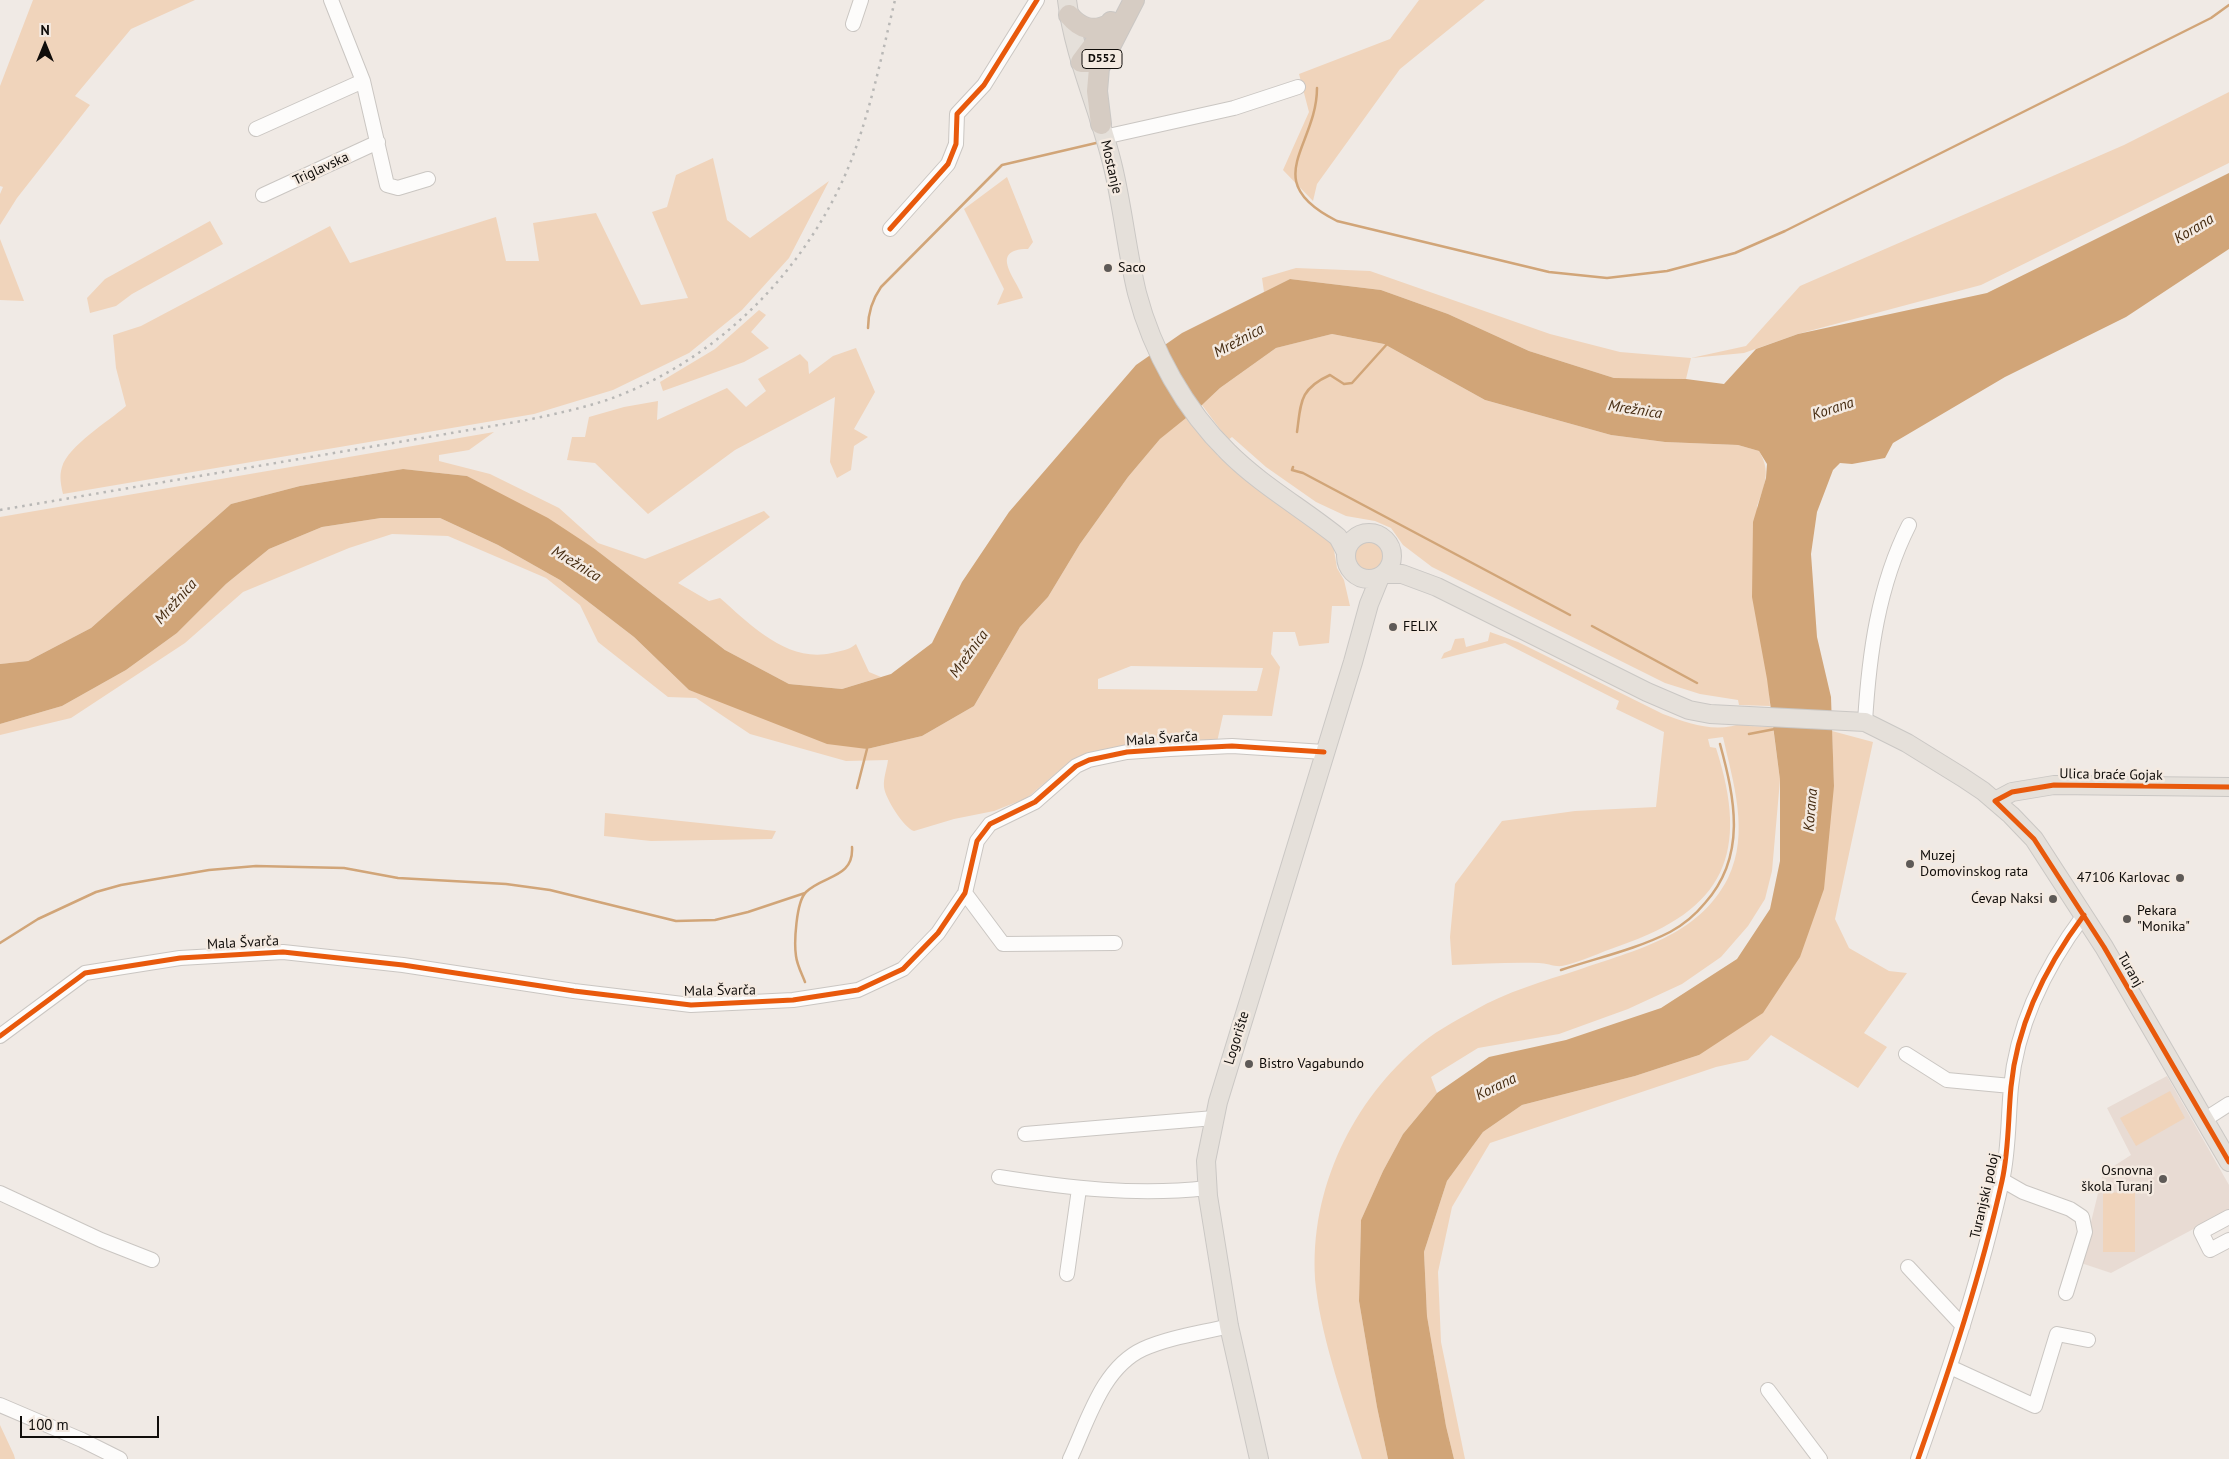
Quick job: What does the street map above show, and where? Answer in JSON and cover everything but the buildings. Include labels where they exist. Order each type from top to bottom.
[{"type":"highway","name":"D552","points":[[1081,62],[1110,24],[1132,0]]},
{"type":"highway","name":"D552","points":[[1103,131],[1097,81],[1102,58],[1132,0]]},
{"type":"highway","points":[[1068,7],[1080,25],[1090,29],[1100,29],[1110,24]]},
{"type":"highway","points":[[1081,62],[1094,62],[1102,58]]},
{"type":"main road","name":"Mostanje","points":[[1068,7],[1081,62],[1113,168],[1137,292],[1152,335],[1188,403],[1227,451],[1257,478],[1302,509]]},
{"type":"main road","points":[[1302,509],[1351,529],[1382,537],[1437,587]]},
{"type":"main road","points":[[1302,509],[1338,537],[1346,552],[1348,566],[1352,572],[1365,580],[1402,574],[1437,587],[1673,704],[1700,713],[1858,721]]},
{"type":"main road","points":[[1346,552],[1348,546],[1358,536],[1370,533]]},
{"type":"main road","points":[[1382,576],[1392,562],[1391,547]]},
{"type":"main road","name":"Logorište","points":[[1352,572],[1360,593],[1362,626]]},
{"type":"main road","name":"Logorište","points":[[1259,1459],[1229,1326],[1213,1241],[1206,1161],[1214,1118],[1324,752],[1353,662],[1362,626],[1382,576]]},
{"type":"main road","name":"Turanj","points":[[1858,721],[1907,743],[1976,786],[1995,801],[2034,839],[2084,915],[2229,1162]]},
{"type":"main road","name":"Ulica braće Gojak","points":[[1995,801],[2012,792],[2062,784],[2229,787]]},
{"type":"street","points":[[331,0],[363,81],[387,184],[398,188],[428,179]]},
{"type":"street","points":[[853,24],[861,0]]},
{"type":"street","points":[[890,229],[948,164],[956,144],[957,114],[984,85],[1037,0]]},
{"type":"street","points":[[256,130],[363,81]]},
{"type":"street","points":[[1103,131],[1216,113],[1298,87]]},
{"type":"street","name":"Triglavska","points":[[263,195],[378,142]]},
{"type":"street","points":[[1858,721],[1885,588],[1894,555],[1909,525]]},
{"type":"street","name":"Mala Švarča","points":[[0,1036],[85,973],[180,958],[283,952],[403,965],[574,991],[691,1005],[794,1000],[858,990],[903,969],[938,933],[965,893],[977,841],[990,824],[1035,802],[1065,774],[1089,760],[1127,752],[1232,746],[1324,752]]},
{"type":"street","points":[[965,893],[1003,944],[1115,943]]},
{"type":"street","name":"Turanjski poloj","points":[[1918,1459],[1963,1326],[2002,1180],[2010,1123],[2011,1086],[2026,1018],[2038,988],[2061,946],[2084,915]]},
{"type":"street","points":[[1906,1054],[1947,1080],[2011,1086]]},
{"type":"street","points":[[2204,1120],[2229,1104]]},
{"type":"street","points":[[1025,1134],[1214,1118]]},
{"type":"street","points":[[999,1177],[1079,1189],[1141,1192],[1207,1188]]},
{"type":"street","points":[[2002,1180],[2022,1192],[2070,1209],[2082,1218],[2085,1232],[2066,1293]]},
{"type":"street","points":[[1067,1274],[1079,1189]]},
{"type":"street","points":[[0,1193],[101,1240],[152,1260]]},
{"type":"street","points":[[2229,1217],[2201,1232],[2210,1250],[2229,1240]]},
{"type":"street","points":[[1908,1267],[1963,1326]]},
{"type":"street","points":[[1070,1459],[1103,1387],[1122,1363],[1142,1349],[1229,1326]]},
{"type":"street","points":[[1950,1367],[2035,1406],[2057,1334],[2088,1340]]},
{"type":"street","points":[[1768,1390],[1820,1459]]},
{"type":"street","points":[[0,1405],[82,1440],[120,1459]]},
{"type":"shaded area","points":[[33,0],[195,0],[131,29],[75,96],[90,105],[17,198],[0,225],[0,194],[3,187],[0,186],[0,86]]},
{"type":"shaded area","points":[[1419,0],[1485,0],[1400,69],[1317,184],[1313,201],[1283,170],[1309,112],[1299,74],[1390,39]]},
{"type":"shaded area","points":[[2229,92],[2229,163],[1981,285],[1798,334],[1744,353],[1691,358],[1746,346],[1800,286],[2124,145]]},
{"type":"shaded area","points":[[713,158],[727,220],[750,238],[829,181],[789,258],[742,310],[689,353],[613,390],[534,414],[63,494],[61,474],[66,459],[80,442],[126,406],[116,368],[113,335],[141,326],[330,226],[350,263],[496,217],[506,261],[539,261],[533,223],[596,213],[641,305],[688,298],[652,212],[667,207],[676,175]]},
{"type":"shaded area","points":[[1007,177],[1033,242],[1028,249],[1016,250],[1009,254],[1007,260],[1008,268],[1023,298],[997,305],[1004,289],[964,209]]},
{"type":"shaded area","points":[[210,221],[223,244],[132,294],[116,306],[90,313],[87,298],[105,279]]},
{"type":"shaded area","points":[[0,239],[24,301],[0,300]]},
{"type":"shaded area","points":[[1296,268],[1370,271],[1550,334],[1620,352],[1691,358],[1686,379],[1614,378],[1529,351],[1448,314],[1381,290],[1290,279],[1264,292],[1262,278]]},
{"type":"shaded area","points":[[759,310],[766,315],[751,332],[769,348],[744,362],[663,391],[660,382],[715,349]]},
{"type":"shaded area","points":[[1332,334],[1384,344],[1485,400],[1611,435],[1665,442],[1738,445],[1759,451],[1763,458],[1766,472],[1757,506],[1770,706],[1739,705],[1738,700],[1700,694],[1665,683],[1432,567],[1403,545],[1391,528],[1375,521],[1346,516],[1316,502],[1266,467],[1232,437],[1228,440],[1202,405],[1220,388],[1276,348]]},
{"type":"shaded area","points":[[856,348],[875,392],[854,429],[868,437],[854,446],[851,470],[837,478],[830,462],[835,397],[735,450],[648,514],[595,463],[567,460],[572,437],[585,437],[589,417],[624,407],[658,401],[657,420],[727,388],[746,407],[766,391],[758,379],[800,354],[808,362],[809,374],[833,356]]},
{"type":"shaded area","points":[[1186,416],[1196,430],[1219,452],[1217,455],[1246,480],[1333,544],[1337,568],[1344,580],[1350,606],[1332,606],[1329,643],[1299,646],[1295,632],[1273,632],[1271,654],[1280,667],[1272,716],[1223,715],[1217,742],[1086,755],[1069,762],[1027,798],[994,811],[954,819],[914,831],[910,829],[900,819],[885,792],[884,781],[888,760],[846,761],[750,734],[696,698],[668,697],[598,642],[580,605],[546,578],[448,536],[392,534],[349,548],[243,592],[185,643],[71,718],[0,735],[0,724],[62,706],[126,670],[177,633],[226,584],[269,549],[322,527],[381,518],[440,518],[498,545],[560,580],[634,637],[689,690],[867,749],[922,736],[974,706],[1020,627],[1048,597],[1080,544],[1128,477],[1160,439]],"holes":[[[1131,666],[1263,668],[1257,691],[1098,689],[1098,679]]]},
{"type":"shaded area","points":[[494,432],[469,450],[439,455],[439,461],[490,474],[559,508],[598,543],[645,559],[764,511],[770,517],[678,583],[709,601],[720,598],[757,630],[785,647],[816,655],[848,649],[856,644],[869,672],[881,677],[842,689],[789,684],[725,650],[595,549],[467,476],[403,469],[300,486],[231,504],[91,628],[28,661],[0,664],[0,517]]},
{"type":"shaded area","points":[[1369,538],[1376,539],[1382,543],[1386,549],[1386,563],[1382,569],[1376,573],[1369,574],[1362,573],[1356,569],[1352,563],[1351,556],[1352,549],[1356,543],[1362,539]]},
{"type":"shaded area","points":[[1490,632],[1518,642],[1663,714],[1683,721],[1714,727],[1735,726],[1745,722],[1748,726],[1773,727],[1780,780],[1772,871],[1765,899],[1748,926],[1721,957],[1682,984],[1628,1009],[1559,1034],[1478,1048],[1431,1077],[1437,1093],[1403,1134],[1383,1171],[1361,1220],[1359,1301],[1388,1459],[1362,1459],[1323,1330],[1316,1288],[1315,1254],[1318,1221],[1326,1188],[1337,1156],[1352,1126],[1370,1098],[1391,1072],[1422,1043],[1444,1028],[1487,1004],[1525,987],[1643,948],[1682,928],[1700,914],[1715,898],[1728,878],[1735,861],[1738,843],[1738,808],[1723,737],[1708,739],[1710,747],[1716,748],[1726,785],[1730,818],[1728,847],[1720,873],[1705,895],[1684,915],[1655,931],[1562,966],[1542,963],[1452,965],[1450,937],[1455,884],[1502,821],[1575,811],[1656,807],[1664,732],[1616,709],[1619,701],[1505,643],[1441,659],[1444,653],[1451,650],[1455,639],[1464,638],[1466,647],[1488,641]]},
{"type":"shaded area","points":[[1832,731],[1873,742],[1835,919],[1849,948],[1889,971],[1907,973],[1864,1033],[1887,1047],[1858,1088],[1771,1035],[1748,1060],[1716,1067],[1490,1143],[1452,1207],[1438,1272],[1441,1342],[1465,1459],[1454,1459],[1446,1426],[1427,1316],[1424,1252],[1447,1181],[1483,1132],[1522,1105],[1635,1076],[1699,1055],[1834,786]]},
{"type":"shaded area","points":[[605,813],[776,831],[772,839],[651,841],[604,836]]},
{"type":"shaded area","name":"Osnovna škola Turanj","points":[[2167,1076],[2229,1185],[2229,1210],[2111,1273],[2081,1263],[2103,1173],[2131,1155],[2107,1108]]},
{"type":"shaded area","points":[[2170,1091],[2185,1118],[2136,1146],[2120,1118]]},
{"type":"shaded area","points":[[2135,1192],[2135,1252],[2103,1252],[2103,1193]]},
{"type":"shaded area","points":[[0,1425],[14,1455],[15,1459],[0,1459]]},
{"type":"water","points":[[2229,173],[2229,249],[2126,317],[2005,377],[1893,443],[1885,458],[1852,464],[1840,463],[1833,470],[1817,512],[1811,554],[1817,637],[1831,697],[1834,786],[1824,889],[1800,957],[1763,1013],[1699,1055],[1635,1076],[1522,1105],[1483,1132],[1447,1181],[1424,1252],[1427,1316],[1446,1426],[1454,1459],[1388,1459],[1359,1301],[1361,1220],[1383,1171],[1403,1134],[1437,1093],[1489,1057],[1566,1040],[1661,1008],[1737,959],[1770,909],[1780,861],[1780,780],[1767,679],[1752,597],[1753,522],[1766,478],[1767,464],[1759,451],[1738,445],[1665,442],[1611,435],[1485,400],[1384,344],[1332,334],[1276,348],[1220,388],[1160,439],[1128,477],[1080,544],[1048,597],[1020,627],[974,706],[922,736],[867,749],[827,744],[689,690],[634,637],[560,580],[498,545],[440,518],[381,518],[322,527],[269,549],[226,584],[177,633],[126,670],[62,706],[0,724],[0,664],[28,661],[91,628],[231,504],[300,486],[403,469],[467,476],[548,518],[595,549],[725,650],[789,684],[842,689],[891,674],[932,643],[962,582],[1009,512],[1136,365],[1182,333],[1290,279],[1381,290],[1448,314],[1529,351],[1614,378],[1686,379],[1724,384],[1756,349],[1798,334],[1987,293]]},
{"type":"waterway","points":[[1317,88],[1315,109],[1297,162],[1296,177],[1300,192],[1313,206],[1337,221],[1549,272],[1607,278],[1667,271],[1735,253],[1785,231],[2211,18],[2229,5]]},
{"type":"waterway","points":[[868,328],[871,306],[881,287],[1002,165],[1096,143]]},
{"type":"waterway","points":[[1297,432],[1303,398],[1312,386],[1330,375],[1344,384],[1352,383],[1388,343]]},
{"type":"waterway","points":[[1293,467],[1292,470],[1303,473],[1570,615]]},
{"type":"waterway","points":[[1592,626],[1697,683]]},
{"type":"waterway","points":[[1749,734],[1775,729]]},
{"type":"waterway","points":[[1561,970],[1631,948],[1670,932],[1698,911],[1718,885],[1727,866],[1732,847],[1734,826],[1730,785],[1720,744]]},
{"type":"waterway","points":[[857,788],[867,749]]},
{"type":"waterway","points":[[805,982],[797,963],[795,950],[796,923],[800,904],[806,892],[813,886],[836,875],[848,865],[852,847]]},
{"type":"waterway","points":[[0,943],[38,919],[96,892],[121,885],[209,870],[256,866],[344,868],[398,878],[506,884],[550,890],[676,921],[715,920],[748,912],[805,893]]},
{"type":"railway","points":[[0,510],[522,421],[607,400],[648,383],[686,361],[722,336],[784,274],[810,238],[833,201],[851,161],[876,81],[895,0]]},
{"type":"cycle path","points":[[890,229],[948,164],[956,144],[957,114],[984,85],[1037,0]]},
{"type":"cycle path","points":[[0,1036],[85,973],[180,958],[283,952],[403,965],[574,991],[691,1005],[793,1000],[858,990],[903,969],[938,933],[965,893],[977,841],[990,824],[1035,802],[1076,766],[1089,760],[1127,752],[1170,749],[1232,746],[1324,752]]},
{"type":"cycle path","points":[[2229,787],[2054,785],[2012,792],[1995,801],[2034,839],[2104,947],[2229,1162]]},
{"type":"cycle path","points":[[1918,1459],[1964,1321],[1994,1216],[2004,1169],[2011,1087],[2014,1063],[2020,1040],[2027,1018],[2046,975],[2057,954],[2084,915]]},
{"type":"place","name":"Saco","points":[[1108,268]]},
{"type":"place","name":"FELIX","points":[[1393,627]]},
{"type":"place","name":"Muzej Domovinskog rata","points":[[1910,864]]},
{"type":"place","name":"47106 Karlovac","points":[[2180,878]]},
{"type":"place","name":"Ćevap Naksi","points":[[2053,899]]},
{"type":"place","name":"Pekara \"Monika\"","points":[[2127,919]]},
{"type":"place","name":"Bistro Vagabundo","points":[[1249,1064]]},
{"type":"place","name":"Osnovna škola Turanj","points":[[2163,1179]]},
{"type":"water label","name":"Korana","points":[[2194,229]]},
{"type":"water label","name":"Mrežnica","points":[[1239,341]]},
{"type":"water label","name":"Korana","points":[[1833,409]]},
{"type":"water label","name":"Mrežnica","points":[[1635,410]]},
{"type":"water label","name":"Mrežnica","points":[[576,564]]},
{"type":"water label","name":"Mrežnica","points":[[176,602]]},
{"type":"water label","name":"Mrežnica","points":[[969,654]]},
{"type":"water label","name":"Korana","points":[[1811,810]]},
{"type":"water label","name":"Korana","points":[[1496,1087]]}]
